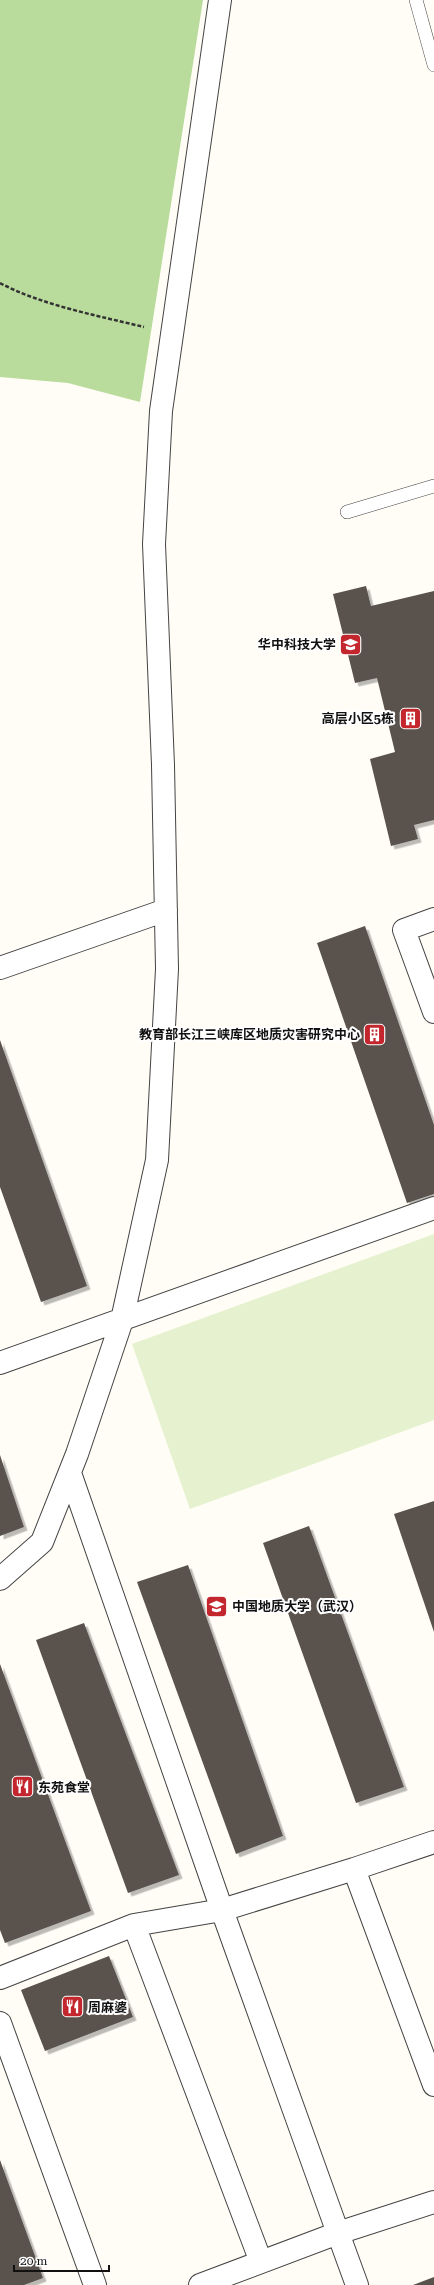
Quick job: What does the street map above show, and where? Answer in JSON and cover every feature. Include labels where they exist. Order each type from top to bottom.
[{"type":"street","points":[[0,1579],[42,1542],[70,1473],[122,1320],[157,1160],[167,969],[163,765],[154,544],[161,411],[220,0]]},
{"type":"street","points":[[0,968],[166,910]]},
{"type":"street","points":[[434,919],[404,930],[434,1012]]},
{"type":"street","points":[[0,1363],[434,1208]]},
{"type":"street","points":[[70,1473],[222,1910],[357,2285]]},
{"type":"street","points":[[0,1978],[134,1925],[222,1910],[354,1869],[434,1842]]},
{"type":"street","points":[[354,1869],[434,2085]]},
{"type":"street","points":[[134,1925],[261,2262]]},
{"type":"street","points":[[0,2023],[95,2285]]},
{"type":"street","points":[[200,2285],[338,2233],[434,2202]]},
{"type":"lane","points":[[416,0],[434,65]]},
{"type":"lane","points":[[347,512],[434,486]]},
{"type":"path","points":[[0,283],[11,289],[82,312],[172,334]]},
{"type":"green space","points":[[0,0],[203,0],[140,402],[68,383],[0,377]]},
{"type":"green space","points":[[434,1234],[434,1420],[190,1509],[132,1344]]},
{"type":"building","name":"高层小区5栋","points":[[366,586],[371,606],[434,591],[434,820],[414,825],[418,839],[391,846],[370,759],[395,752],[377,678],[355,683],[333,594]]},
{"type":"building","name":"教育部长江三峡库区地质灾害研究中心","points":[[365,926],[434,1125],[434,1194],[407,1203],[317,943]]},
{"type":"building","points":[[0,1040],[87,1286],[41,1302],[0,1187]]},
{"type":"building","points":[[0,1455],[24,1527],[0,1536]]},
{"type":"building","points":[[434,1501],[434,1632],[394,1514]]},
{"type":"building","points":[[309,1526],[404,1787],[356,1803],[263,1543]]},
{"type":"building","points":[[188,1565],[283,1836],[236,1854],[137,1582]]},
{"type":"building","points":[[84,1623],[179,1875],[128,1893],[36,1640]]},
{"type":"building","name":"东苑食堂","points":[[0,1664],[91,1911],[5,1943],[0,1930]]},
{"type":"building","points":[[109,1956],[133,2017],[45,2051],[21,1990]]},
{"type":"building","points":[[0,2160],[43,2278],[24,2285],[0,2285]]},
{"type":"building","points":[[434,2277],[434,2285],[413,2285]]},
{"type":"place","name":"华中科技大学","points":[[351,644]]},
{"type":"place","name":"高层小区5栋","points":[[410,718]]},
{"type":"place","name":"教育部长江三峡库区地质灾害研究中心","points":[[375,1034]]},
{"type":"place","name":"中国地质大学（武汉）","points":[[217,1606]]},
{"type":"place","name":"东苑食堂","points":[[23,1787]]},
{"type":"place","name":"周麻婆","points":[[73,2007]]}]
